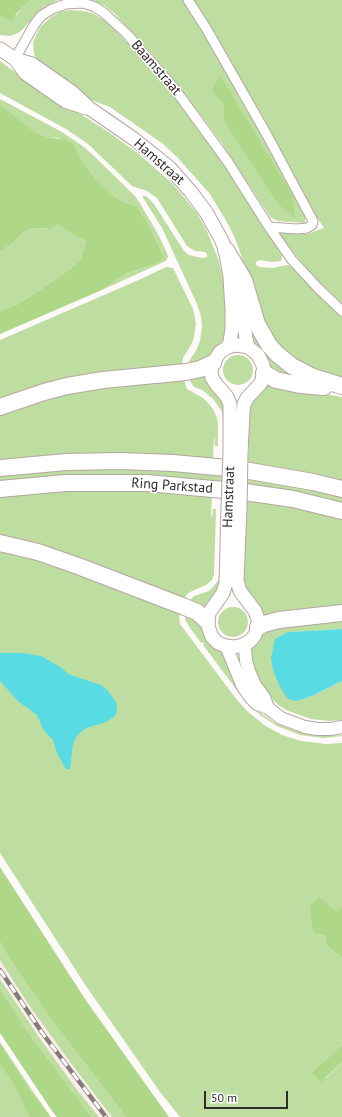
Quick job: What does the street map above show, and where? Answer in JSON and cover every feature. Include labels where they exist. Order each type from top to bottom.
[{"type":"highway","points":[[226,250],[244,280],[257,324],[277,354],[292,366],[313,377],[342,387]]},
{"type":"highway","points":[[0,407],[67,386],[103,380],[186,372],[200,369],[213,363]]},
{"type":"highway","points":[[264,373],[276,380],[291,383],[342,387]]},
{"type":"highway","name":"Ring Parkstad","points":[[0,468],[66,462],[120,461],[173,463],[238,469],[313,482],[342,489]]},
{"type":"highway","name":"Ring Parkstad","points":[[0,489],[65,484],[147,483],[245,492],[293,499],[342,511]]},
{"type":"highway","points":[[0,542],[38,552],[64,561],[185,607],[197,612],[207,621]]},
{"type":"highway","points":[[258,627],[279,620],[342,613]]},
{"type":"main road","name":"Hamstraat","points":[[0,49],[15,59],[25,73],[65,101],[89,108],[134,139],[169,167],[199,201],[214,225],[226,250],[239,288],[248,348]]},
{"type":"main road","name":"Hamstraat","points":[[226,250],[230,277],[232,310],[232,329],[228,347]]},
{"type":"main road","points":[[213,363],[220,352],[228,347],[237,345],[248,348],[258,355],[263,364],[264,373]]},
{"type":"main road","name":"Hamstraat","points":[[213,363],[211,371],[212,378],[227,397],[230,404],[236,453]]},
{"type":"main road","name":"Hamstraat","points":[[207,621],[209,613],[223,593],[226,583],[234,508],[236,453],[242,412],[247,398],[261,383],[264,373]]},
{"type":"main road","name":"Hamstraat","points":[[234,508],[237,582],[240,591],[256,611],[258,627]]},
{"type":"main road","points":[[207,621],[208,629],[212,637],[218,643],[234,647],[246,643],[255,635],[258,627]]},
{"type":"street","points":[[188,0],[206,28],[314,221],[312,225],[307,228],[297,229],[269,227]]},
{"type":"street","name":"Baamstraat","points":[[15,59],[34,25],[41,16],[52,8],[66,4],[83,3],[95,7],[104,13],[127,34],[174,88],[228,162],[284,250],[302,272],[342,311]]},
{"type":"street","points":[[246,643],[246,662],[249,671],[255,685],[264,697],[268,708]]},
{"type":"street","points":[[226,646],[240,680],[247,693],[257,704],[268,708],[281,718],[305,727],[324,729],[342,728]]},
{"type":"shaded area","points":[[0,960],[28,1004],[112,1117],[99,1117],[41,1040],[0,979]]},
{"type":"green space","points":[[0,0],[31,0],[21,8],[11,21],[0,15]]},
{"type":"green space","points":[[31,0],[58,0],[41,9],[18,33],[10,36],[0,35],[0,15],[4,18],[17,15],[21,8]]},
{"type":"green space","points":[[92,0],[185,0],[230,76],[240,99],[272,148],[281,171],[305,210],[305,223],[278,221],[270,217],[221,142],[173,79],[114,13],[105,6]]},
{"type":"green space","points":[[194,0],[342,0],[342,304],[310,273],[281,236],[281,233],[307,234],[324,228],[306,201],[283,157]]},
{"type":"green space","points":[[70,10],[92,13],[104,20],[118,33],[168,88],[215,150],[282,255],[281,261],[272,262],[259,260],[256,262],[256,265],[260,267],[273,268],[286,265],[291,266],[314,291],[342,317],[342,382],[302,368],[268,337],[234,236],[210,194],[177,157],[163,144],[110,107],[86,98],[37,61],[34,54],[33,42],[40,27],[51,17],[60,12]]},
{"type":"green space","points":[[0,61],[19,75],[107,131],[139,154],[173,184],[197,213],[206,229],[219,261],[226,295],[226,336],[205,361],[189,364],[189,361],[196,351],[200,341],[202,326],[201,316],[197,304],[162,228],[142,196],[146,196],[154,204],[184,251],[189,255],[202,258],[207,257],[207,254],[205,252],[195,251],[187,246],[157,198],[147,191],[132,186],[88,144],[66,129],[0,93]]},
{"type":"green space","points":[[220,75],[293,196],[295,219],[278,204],[224,121],[224,104],[212,91]]},
{"type":"green space","points":[[0,99],[62,132],[84,147],[135,196],[158,234],[167,253],[168,257],[166,261],[102,290],[127,273],[152,265],[162,253],[153,233],[137,206],[123,202],[114,196],[95,178],[80,158],[75,146],[59,138],[47,137],[35,132],[0,104]]},
{"type":"green space","points":[[0,104],[35,132],[47,137],[67,140],[75,146],[80,158],[95,178],[114,196],[123,202],[137,206],[153,233],[163,256],[161,260],[152,265],[127,273],[102,290],[0,334],[0,311],[18,304],[70,269],[80,260],[86,241],[57,224],[50,229],[29,229],[0,252]]},
{"type":"green space","points":[[57,224],[86,241],[80,260],[70,269],[31,296],[18,304],[0,311],[0,252],[29,229],[46,229]]},
{"type":"green space","points":[[166,267],[173,268],[193,309],[196,323],[194,337],[183,358],[183,368],[0,403],[0,340]]},
{"type":"green space","points":[[250,317],[292,372],[294,380],[271,369],[250,337]]},
{"type":"green space","points":[[238,355],[248,360],[253,370],[248,380],[238,385],[228,380],[223,370],[228,360]]},
{"type":"green space","points":[[207,375],[225,406],[224,421],[221,410],[213,399],[202,390],[194,387],[190,381],[190,377]]},
{"type":"green space","points":[[184,376],[187,389],[203,398],[213,409],[217,418],[218,446],[215,446],[214,438],[213,459],[0,462],[0,410],[47,395]]},
{"type":"green space","points":[[266,384],[342,397],[342,482],[248,464],[249,442],[246,437],[248,407]]},
{"type":"green space","points":[[138,468],[251,476],[342,494],[342,504],[271,489],[0,484],[0,473],[29,470]]},
{"type":"green space","points":[[150,488],[212,494],[212,518],[213,509],[216,509],[214,575],[212,580],[206,585],[186,595],[184,602],[0,540],[0,495],[66,489]]},
{"type":"green space","points":[[247,498],[342,516],[342,609],[264,618],[261,608],[247,592],[242,580]]},
{"type":"green space","points":[[0,548],[38,557],[181,609],[179,617],[180,624],[237,700],[248,712],[264,725],[282,735],[301,741],[326,744],[342,743],[342,906],[337,912],[325,935],[326,945],[342,958],[342,1045],[313,1073],[326,1078],[342,1062],[342,1117],[180,1117],[160,1092],[86,986],[0,853]]},
{"type":"green space","points":[[220,573],[221,588],[204,610],[189,604],[194,596],[209,591],[214,586],[219,579]]},
{"type":"green space","points":[[233,607],[243,612],[248,622],[243,632],[233,637],[223,632],[218,622],[223,612]]},
{"type":"green space","points":[[187,611],[193,615],[224,654],[252,705],[259,712],[275,723],[295,731],[312,735],[342,736],[324,738],[300,735],[277,726],[260,715],[242,697],[203,645],[204,643],[201,643],[190,628],[185,620]]},
{"type":"green space","points":[[342,618],[342,629],[288,632],[297,701],[312,696],[342,681],[342,720],[329,721],[311,719],[286,710],[277,704],[262,688],[250,661],[251,650],[265,630]]},
{"type":"green space","points":[[0,867],[85,999],[169,1117],[126,1117],[50,1018],[9,958],[0,942]]},
{"type":"green space","points":[[319,897],[337,912],[342,906],[342,958],[326,945],[325,935],[315,933],[312,926],[310,906]]},
{"type":"green space","points":[[0,942],[9,958],[50,1018],[126,1117],[112,1117],[28,1004],[0,960]]},
{"type":"green space","points":[[0,979],[41,1040],[99,1117],[92,1117],[25,1028],[0,988]]},
{"type":"green space","points":[[0,988],[25,1028],[92,1117],[57,1117],[52,1111],[0,1033]]},
{"type":"green space","points":[[0,1042],[34,1093],[51,1117],[0,1117]]},
{"type":"green space","points":[[0,1044],[30,1091],[50,1117],[30,1117],[15,1086],[0,1063]]},
{"type":"green space","points":[[342,1045],[342,1062],[321,1082],[312,1073]]},
{"type":"water","points":[[342,629],[342,681],[312,696],[297,701],[288,699],[280,687],[273,670],[271,658],[275,639],[288,632]]},
{"type":"water","points":[[0,653],[22,653],[41,656],[62,668],[68,674],[101,685],[108,691],[116,702],[117,712],[114,717],[106,722],[86,728],[77,736],[73,744],[70,769],[66,769],[57,753],[53,740],[43,729],[37,715],[19,702],[0,681]]},
{"type":"railway","points":[[0,970],[43,1034],[106,1117]]}]
